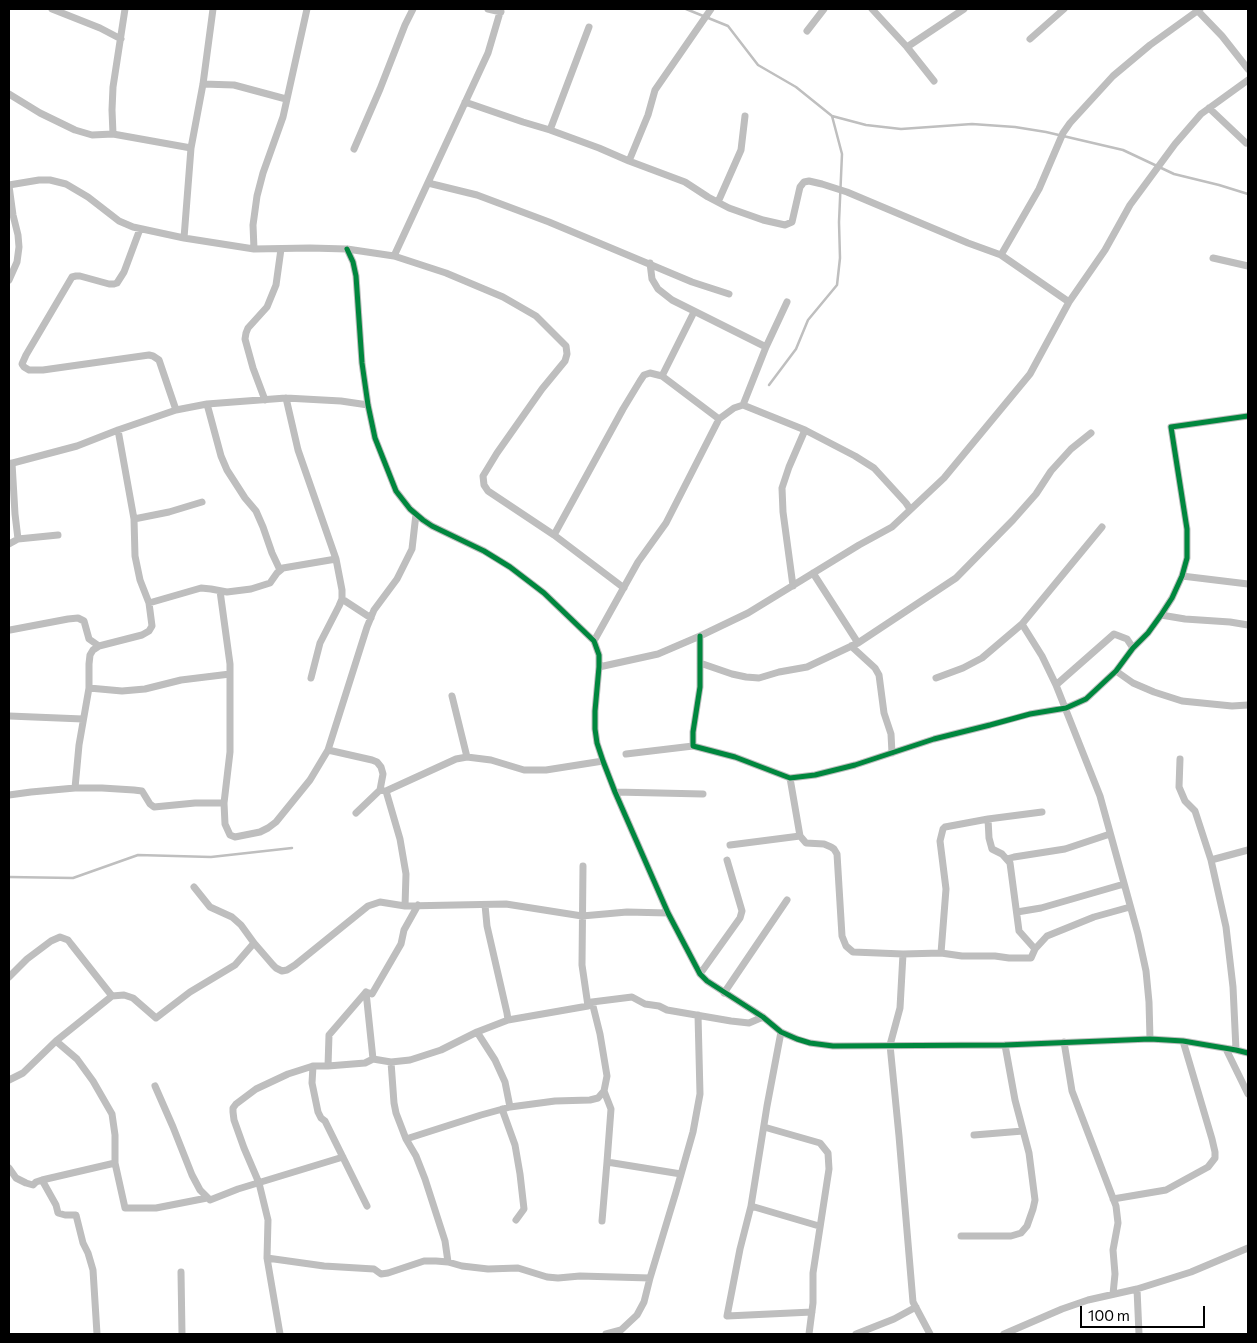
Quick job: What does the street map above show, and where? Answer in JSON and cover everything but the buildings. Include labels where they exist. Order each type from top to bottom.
[{"type":"street","points":[[52,9],[100,28],[121,39]]},
{"type":"street","points":[[113,134],[113,87],[124,9]]},
{"type":"street","points":[[184,238],[191,148],[203,84],[213,9]]},
{"type":"street","points":[[254,249],[253,225],[257,196],[283,117],[307,9]]},
{"type":"street","points":[[354,149],[413,9]]},
{"type":"street","points":[[394,256],[488,53],[501,10],[488,9]]},
{"type":"street","points":[[628,162],[648,114],[655,90],[711,9]]},
{"type":"street","points":[[807,31],[824,9]]},
{"type":"street","points":[[872,9],[934,81]]},
{"type":"street","points":[[907,48],[964,9]]},
{"type":"street","points":[[1030,39],[1064,9]]},
{"type":"street","points":[[1001,254],[1039,188],[1063,133],[1113,76],[1198,9],[1248,70]]},
{"type":"street","points":[[550,130],[589,27]]},
{"type":"street","points":[[599,667],[658,654],[700,636],[748,613],[892,527],[944,478],[1030,374],[1069,302],[1105,250],[1130,205],[1175,144],[1201,114],[1248,80]]},
{"type":"street","points":[[203,84],[234,85],[286,99]]},
{"type":"street","points":[[9,94],[40,113],[75,130],[92,134],[113,134],[191,148]]},
{"type":"street","points":[[465,102],[599,148],[628,162],[685,182],[708,197],[748,216],[770,222],[789,224],[793,219],[800,187],[804,182],[809,181],[847,192],[968,243],[1001,254],[1069,302]]},
{"type":"street","points":[[1209,108],[1246,143]]},
{"type":"street","points":[[718,202],[741,150],[745,116]]},
{"type":"street","points":[[9,280],[17,262],[19,246],[9,185],[50,180],[66,184],[132,228],[254,249],[347,249],[394,256],[503,297],[536,316],[566,346],[567,354],[565,361],[542,389],[497,453],[483,476],[484,485],[488,491],[554,535],[587,562],[624,588]]},
{"type":"street","points":[[428,183],[477,195],[549,222],[692,282],[729,294]]},
{"type":"street","points":[[140,229],[124,272],[117,283],[109,284],[80,276],[72,277],[22,364],[29,370],[43,370],[149,355],[154,356],[159,360],[176,410]]},
{"type":"street","points":[[265,400],[245,339],[248,328],[267,306],[276,285],[281,248]]},
{"type":"street","points":[[347,249],[356,276],[362,363],[368,405],[375,438],[396,491],[410,509],[432,526],[484,551],[510,567],[544,593],[594,641],[599,655],[595,710],[597,743],[615,792],[668,913],[700,974],[707,981],[763,1017],[781,1032],[810,1043],[833,1046],[1005,1045],[1150,1039],[1183,1041],[1248,1053]]},
{"type":"street","points":[[1213,258],[1241,266],[1248,266]]},
{"type":"street","points":[[650,264],[652,279],[658,289],[672,300],[766,347]]},
{"type":"street","points":[[743,405],[766,347],[787,302]]},
{"type":"street","points":[[662,376],[694,312]]},
{"type":"street","points":[[554,535],[644,375],[650,373],[662,376],[719,419]]},
{"type":"street","points":[[18,539],[10,463],[77,446],[176,410],[207,404],[286,398],[342,401],[368,405]]},
{"type":"street","points":[[286,398],[298,450],[336,559],[341,583],[342,599],[340,606],[320,643],[311,678]]},
{"type":"street","points":[[207,404],[221,456],[227,470],[244,498],[256,511],[280,570]]},
{"type":"street","points":[[594,641],[638,562],[666,523],[719,419],[734,408],[743,405],[805,430],[855,456],[874,468],[910,509]]},
{"type":"street","points":[[626,754],[693,746],[735,757],[790,778],[816,775],[892,754],[934,739],[1030,714],[1066,708],[1086,699],[1116,671],[1133,648],[1148,633],[1172,598],[1182,576],[1187,558],[1187,529],[1171,427],[1248,416]]},
{"type":"street","points":[[75,788],[79,744],[89,688],[90,656],[93,650],[99,646],[131,638],[149,631],[152,626],[149,603],[140,580],[135,556],[134,519],[118,430]]},
{"type":"street","points":[[793,586],[784,522],[782,488],[805,430]]},
{"type":"street","points":[[700,663],[732,674],[759,678],[807,666],[855,644],[956,578],[1036,494],[1051,470],[1070,449],[1091,433]]},
{"type":"street","points":[[134,519],[169,512],[202,502]]},
{"type":"street","points":[[220,591],[230,664],[230,752],[224,803],[224,824],[230,835],[235,837],[268,828],[288,808],[310,780],[328,750],[374,610],[397,579],[412,549],[416,514]]},
{"type":"street","points":[[936,678],[963,668],[982,658],[1022,624],[1102,527]]},
{"type":"street","points":[[9,544],[18,539],[58,535]]},
{"type":"street","points":[[149,603],[201,588],[227,592],[251,589],[267,584],[273,580],[280,570],[291,566],[336,559]]},
{"type":"street","points":[[814,573],[855,644],[879,675],[884,713],[891,734],[892,754]]},
{"type":"street","points":[[1182,576],[1248,584]]},
{"type":"street","points":[[342,599],[371,618]]},
{"type":"street","points":[[1161,615],[1248,625]]},
{"type":"street","points":[[10,630],[78,618],[84,621],[91,642],[99,646]]},
{"type":"street","points":[[1022,624],[1042,656],[1056,685],[1100,796],[1138,934],[1146,971],[1150,1039]]},
{"type":"street","points":[[1056,685],[1114,634],[1127,639],[1133,648]]},
{"type":"street","points":[[693,746],[693,732],[700,687],[700,636]]},
{"type":"street","points":[[1116,671],[1133,683],[1182,701],[1232,706],[1248,705]]},
{"type":"street","points":[[89,688],[122,691],[145,689],[182,680],[230,674]]},
{"type":"street","points":[[452,696],[467,757]]},
{"type":"street","points":[[9,716],[83,719]]},
{"type":"street","points":[[328,750],[377,762],[381,767],[383,790],[400,839],[406,874],[405,906]]},
{"type":"street","points":[[356,813],[383,790],[467,757],[491,760],[524,770],[546,770],[603,761]]},
{"type":"street","points":[[1180,759],[1179,787],[1185,801],[1195,811],[1211,860],[1227,936],[1233,987],[1236,1050]]},
{"type":"street","points":[[790,778],[800,836],[806,843],[831,846],[837,854],[842,936],[846,946],[852,952],[941,953],[962,956],[1031,958],[1035,949],[1047,936],[1094,917],[1130,907]]},
{"type":"street","points":[[9,795],[75,788],[134,790],[142,792],[154,807],[195,803],[224,803]]},
{"type":"street","points":[[615,792],[702,794]]},
{"type":"street","points":[[941,953],[946,889],[940,841],[945,827],[988,818],[1042,812]]},
{"type":"street","points":[[988,818],[989,838],[992,849],[1002,854],[1007,859],[1011,868],[1019,930],[1035,949]]},
{"type":"street","points":[[1007,859],[1014,856],[1065,848],[1110,834]]},
{"type":"street","points":[[730,845],[800,836]]},
{"type":"street","points":[[1211,860],[1248,850]]},
{"type":"street","points":[[700,974],[740,918],[742,911],[726,860]]},
{"type":"street","points":[[406,1139],[510,1107],[555,1101],[590,1100],[598,1098],[604,1091],[607,1076],[600,1034],[590,1004],[582,965],[583,866]]},
{"type":"street","points":[[1017,912],[1041,908],[1124,884]]},
{"type":"street","points":[[194,887],[210,907],[232,917],[241,925],[276,968],[282,970],[287,970],[368,906],[380,902],[405,906],[506,904],[582,916],[627,912],[668,913]]},
{"type":"street","points":[[724,993],[787,900]]},
{"type":"street","points":[[366,992],[372,994],[401,944],[404,930],[418,905]]},
{"type":"street","points":[[485,905],[487,926],[508,1020]]},
{"type":"street","points":[[9,977],[27,959],[51,941],[60,937],[68,940],[112,996]]},
{"type":"street","points":[[9,1080],[22,1073],[56,1041],[112,996],[124,995],[133,998],[156,1018],[190,992],[235,965],[254,943]]},
{"type":"street","points":[[903,954],[900,1008],[890,1045],[913,1302],[930,1334]]},
{"type":"street","points":[[366,992],[374,1059]]},
{"type":"street","points":[[328,1066],[329,1035],[366,992]]},
{"type":"street","points":[[280,1334],[267,1258],[268,1220],[259,1183],[234,1120],[233,1108],[256,1089],[288,1074],[313,1066],[365,1063],[374,1059],[391,1062],[410,1060],[441,1050],[477,1032],[508,1020],[632,997],[645,1004],[659,1006],[667,1010],[750,1023],[763,1017]]},
{"type":"street","points":[[606,1334],[621,1332],[637,1315],[644,1302],[681,1174],[693,1132],[700,1094],[698,1014]]},
{"type":"street","points":[[477,1032],[505,1082],[510,1107]]},
{"type":"street","points":[[781,1032],[751,1206],[740,1249],[727,1316],[812,1312]]},
{"type":"street","points":[[56,1041],[77,1059],[93,1081],[112,1114],[114,1163],[125,1208],[156,1208],[207,1198],[210,1200],[238,1189],[343,1157]]},
{"type":"street","points":[[1113,1199],[1166,1190],[1208,1166],[1215,1158],[1212,1139],[1183,1041]]},
{"type":"street","points":[[1064,1042],[1072,1091],[1113,1199],[1118,1223],[1113,1250],[1115,1274],[1113,1294]]},
{"type":"street","points":[[961,1236],[1011,1236],[1021,1233],[1027,1226],[1033,1209],[1034,1200],[1029,1153],[1015,1100],[1005,1045]]},
{"type":"street","points":[[1226,1049],[1248,1094]]},
{"type":"street","points":[[391,1062],[396,1113],[425,1179],[445,1241],[448,1262]]},
{"type":"street","points":[[313,1066],[312,1083],[318,1112],[321,1118],[325,1120],[367,1206]]},
{"type":"street","points":[[155,1086],[192,1175],[207,1198]]},
{"type":"street","points":[[602,1221],[612,1109],[604,1091]]},
{"type":"street","points":[[502,1109],[515,1145],[520,1174],[524,1209],[516,1220]]},
{"type":"street","points":[[764,1127],[820,1143],[828,1153],[829,1169],[813,1273],[813,1303],[809,1334]]},
{"type":"street","points":[[974,1135],[1023,1131]]},
{"type":"street","points":[[607,1162],[681,1174]]},
{"type":"street","points":[[9,1168],[16,1178],[33,1185],[42,1180],[114,1163]]},
{"type":"street","points":[[42,1180],[56,1205],[58,1213],[76,1215],[83,1243],[93,1270],[97,1334]]},
{"type":"street","points":[[751,1206],[820,1226]]},
{"type":"street","points":[[1006,1334],[1062,1309],[1191,1272],[1248,1248]]},
{"type":"street","points":[[267,1258],[324,1266],[374,1269],[381,1274],[388,1274],[424,1261],[448,1262],[462,1266],[488,1269],[518,1268],[547,1277],[650,1278]]},
{"type":"street","points":[[181,1272],[182,1334]]},
{"type":"street","points":[[1137,1289],[1139,1334]]},
{"type":"street","points":[[856,1334],[894,1319],[916,1307]]},
{"type":"waterway","points":[[686,9],[728,26],[758,65],[796,87],[832,116],[842,154],[839,222],[840,258],[837,285],[808,320],[796,349],[769,385]]},
{"type":"waterway","points":[[832,116],[866,125],[901,129],[972,124],[1015,127],[1046,132],[1123,150],[1174,174],[1248,194]]},
{"type":"waterway","points":[[9,877],[73,878],[138,855],[211,857],[292,848]]},
{"type":"cycle path","points":[[347,249],[353,262],[356,276],[362,363],[368,405],[375,438],[396,491],[410,509],[423,520],[484,551],[510,567],[544,593],[594,641],[599,655],[595,711],[597,743],[615,792],[668,913],[700,974],[707,981],[763,1017],[781,1032],[810,1043],[833,1046],[1005,1045],[1150,1039],[1183,1041],[1248,1053]]},
{"type":"cycle path","points":[[700,636],[700,687],[693,732],[693,746],[735,757],[790,778],[815,775],[855,765],[934,739],[1030,714],[1066,708],[1086,699],[1116,671],[1161,615],[1172,598],[1182,576],[1187,558],[1187,529],[1171,427],[1248,416]]}]
